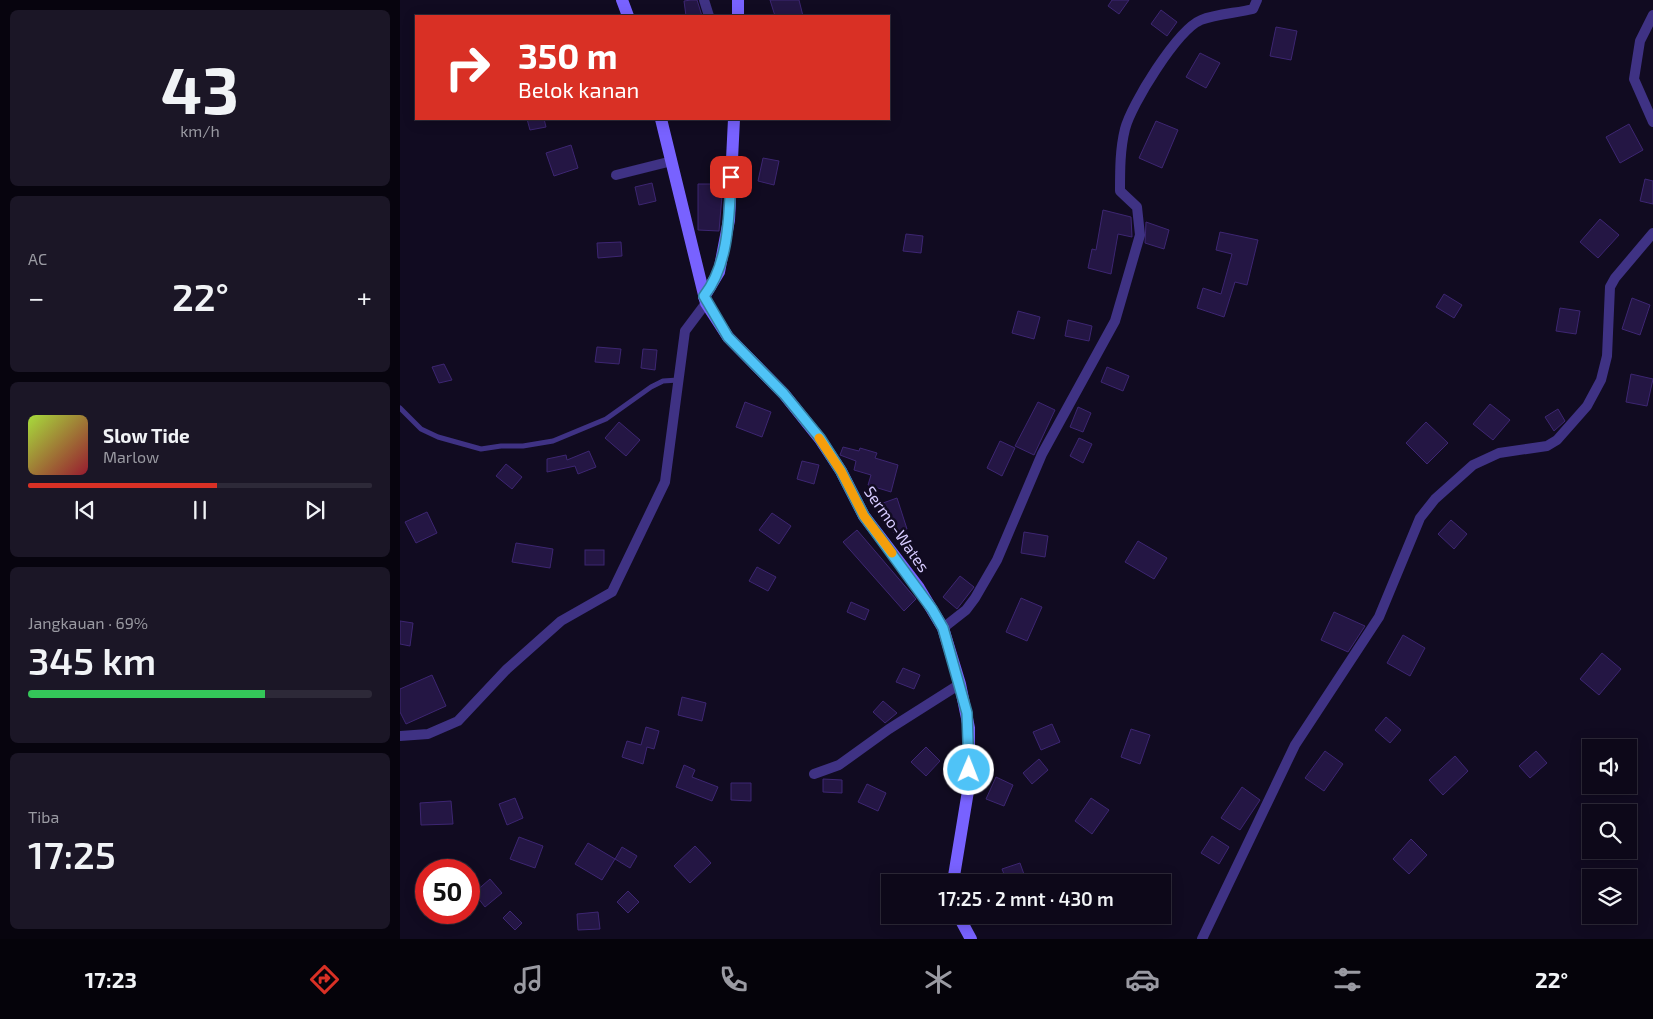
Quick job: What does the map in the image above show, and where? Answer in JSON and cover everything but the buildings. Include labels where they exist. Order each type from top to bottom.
[{"type":"main road","points":[[622,0],[628,15]]},
{"type":"main road","points":[[738,0],[738,15]]},
{"type":"main road","name":"Sermo-Wates","points":[[662,120],[705,300],[728,337],[784,394],[820,438],[841,471],[864,516],[919,588],[943,628],[960,684],[969,728],[969,785],[954,874]]},
{"type":"main road","points":[[705,300],[719,272],[729,220],[734,120]]},
{"type":"main road","points":[[963,924],[971,939]]},
{"type":"street","points":[[704,0],[709,15]]},
{"type":"street","points":[[943,628],[961,614],[975,598],[997,560],[1042,454],[1115,320],[1140,235],[1137,207],[1120,191],[1121,148],[1125,127],[1148,83],[1173,45],[1200,20],[1253,9],[1257,0]]},
{"type":"street","points":[[1653,15],[1640,41],[1634,79],[1653,122]]},
{"type":"street","points":[[616,174],[672,161]]},
{"type":"street","points":[[1202,939],[1295,746],[1379,617],[1420,518],[1435,499],[1473,465],[1499,453],[1547,446],[1557,440],[1588,406],[1601,380],[1607,356],[1610,287],[1615,278],[1653,233]]},
{"type":"street","points":[[400,736],[428,734],[458,721],[507,669],[561,621],[612,592],[665,482],[685,331],[705,300]]},
{"type":"street","points":[[814,774],[839,766],[889,729],[960,684]]},
{"type":"lane","points":[[400,408],[421,429],[438,437],[481,449],[500,446],[523,446],[553,441],[606,419],[651,387],[663,381],[680,380]]},
{"type":"slow traffic","points":[[819,438],[841,471],[864,516],[892,553]]},
{"type":"route","points":[[731,177],[729,220],[719,272],[704,296],[706,303],[728,337],[784,394],[820,438],[841,471],[864,516],[919,588],[943,628],[967,713],[969,770]]}]
